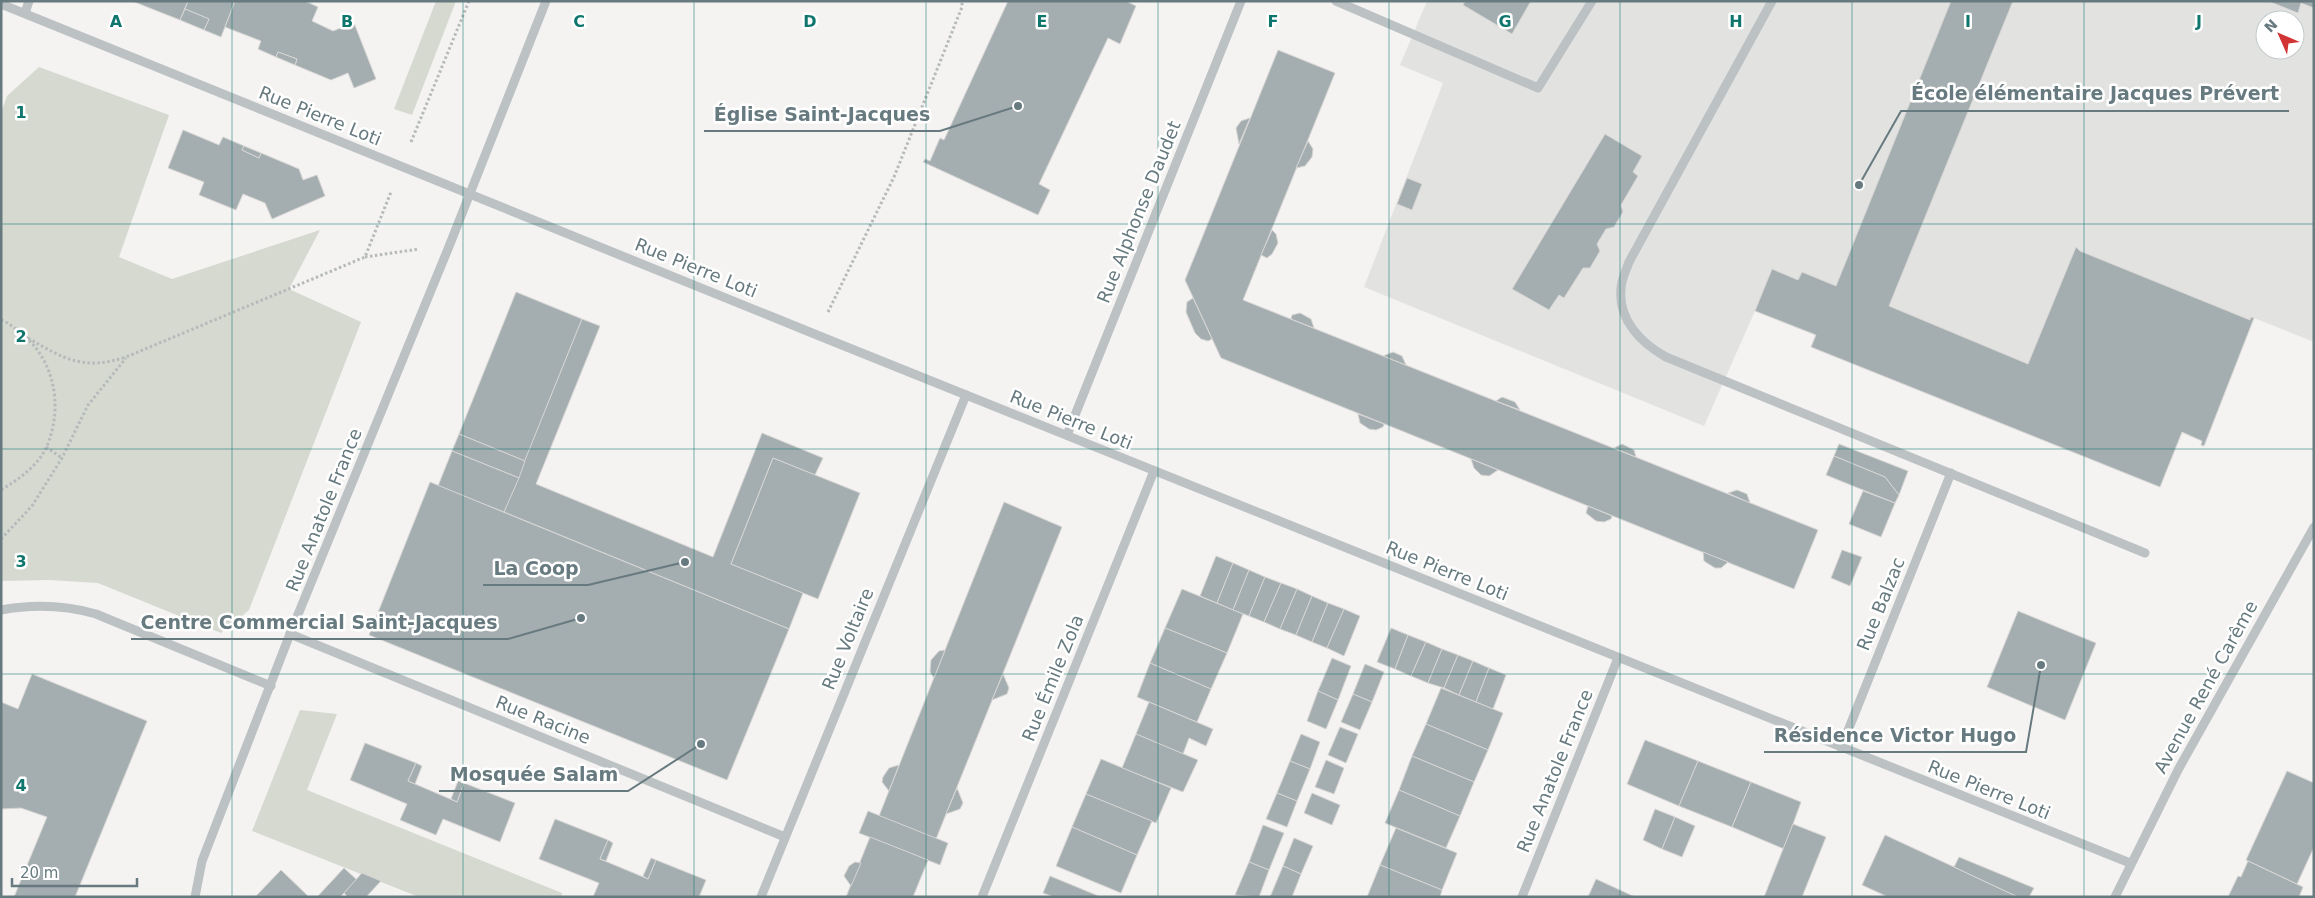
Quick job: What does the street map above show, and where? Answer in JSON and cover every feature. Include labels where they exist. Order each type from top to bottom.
[{"type":"street","points":[[25,13],[29,1]]},
{"type":"street","name":"Rue Anatole France","points":[[195,897],[202,861],[290,634],[450,244],[546,1]]},
{"type":"street","name":"Rue Alphonse Daudet","points":[[1067,435],[1241,1]]},
{"type":"street","points":[[1336,1],[1538,88],[1592,1]]},
{"type":"street","points":[[1772,1],[1629,262],[1621,287],[1620,300],[1629,324],[1644,343],[1666,357],[2146,552]]},
{"type":"street","name":"Rue Pierre Loti","points":[[1,4],[2130,864]]},
{"type":"street","name":"Rue Voltaire","points":[[761,897],[966,395]]},
{"type":"street","name":"Rue Émile Zola","points":[[982,897],[1154,471]]},
{"type":"street","name":"Rue Balzac","points":[[1841,748],[1952,473]]},
{"type":"street","name":"Avenue René Carême","points":[[2114,897],[2178,770],[2314,527]]},
{"type":"street","points":[[1,610],[44,605],[78,609],[271,686]]},
{"type":"street","name":"Rue Racine","points":[[290,634],[785,837]]},
{"type":"street","name":"Rue Anatole France","points":[[1522,897],[1618,658]]},
{"type":"path","points":[[365,257],[469,1]]},
{"type":"path","points":[[817,335],[894,177],[962,7],[962,1]]},
{"type":"path","points":[[1,320],[64,358],[84,363],[107,364],[365,257],[450,244]]},
{"type":"path","points":[[1,490],[28,473],[46,447],[56,417],[53,383],[46,360],[28,338]]},
{"type":"path","points":[[1,539],[32,506],[62,458],[88,405],[126,357]]},
{"type":"path","points":[[46,447],[62,458]]},
{"type":"shaded area","points":[[436,1],[456,1],[412,115],[394,109]]},
{"type":"shaded area","points":[[1427,1],[2314,1],[2314,342],[2254,318],[2204,446],[2201,445],[2202,441],[2182,433],[2160,487],[1811,347],[1815,335],[1755,311],[1704,426],[1364,287],[1443,83],[1400,65]]},
{"type":"shaded area","points":[[39,67],[169,115],[119,257],[172,279],[320,230],[289,289],[361,322],[249,610],[221,633],[98,583],[49,580],[1,581],[1,113],[7,96]]},
{"type":"shaded area","points":[[300,710],[337,714],[307,790],[562,893],[561,897],[419,897],[252,831]]},
{"type":"building","points":[[132,1],[188,1],[180,20]]},
{"type":"building","points":[[188,1],[235,1],[221,37],[204,30],[209,19],[185,9]]},
{"type":"building","points":[[235,1],[305,1],[318,7],[312,21],[333,31],[354,23],[376,79],[354,88],[348,73],[331,80],[295,65],[297,59],[278,52],[276,57],[258,49],[261,41],[225,27]]},
{"type":"building","points":[[1008,1],[1126,1],[1136,6],[1120,44],[1108,38],[1039,184],[1050,190],[1038,215],[923,162],[925,159],[930,161],[940,138],[944,140]]},
{"type":"building","points":[[1465,1],[1531,1],[1512,34],[1463,5]]},
{"type":"building","points":[[1951,1],[2013,1],[1889,306],[2028,364],[2076,247],[2080,251],[2250,320],[2251,317],[2254,318],[2204,446],[2201,445],[2202,441],[2182,432],[2160,487],[1811,347],[1816,335],[1755,311],[1772,269],[1798,280],[1802,272],[1836,286]]},
{"type":"building","points":[[2268,1],[2314,1],[2314,8],[2301,3],[2299,10],[2290,10]]},
{"type":"building","points":[[185,9],[209,19],[204,30],[180,20]]},
{"type":"building","points":[[1278,50],[1335,73],[1243,300],[1818,530],[1794,589],[1221,358],[1185,280]]},
{"type":"building","points":[[278,52],[297,59],[295,65],[276,57]]},
{"type":"building","points":[[1250,118],[1239,144],[1236,128],[1241,121]]},
{"type":"building","points":[[183,130],[219,145],[223,137],[244,146],[242,150],[259,158],[261,153],[299,169],[303,180],[317,175],[325,196],[272,219],[265,203],[243,194],[236,210],[199,195],[204,182],[168,168]]},
{"type":"building","points":[[1605,134],[1642,156],[1633,172],[1638,176],[1621,205],[1623,212],[1614,227],[1606,229],[1597,244],[1600,251],[1590,268],[1583,268],[1564,298],[1559,295],[1549,310],[1512,289]]},
{"type":"building","points":[[1308,141],[1313,149],[1312,157],[1305,166],[1296,168]]},
{"type":"building","points":[[244,146],[261,153],[259,158],[242,150]]},
{"type":"building","points":[[1407,178],[1422,184],[1412,210],[1397,204]]},
{"type":"building","points":[[1272,230],[1276,234],[1278,243],[1272,254],[1267,258],[1261,255]]},
{"type":"building","points":[[516,292],[582,319],[525,461],[459,434]]},
{"type":"building","points":[[1193,298],[1212,339],[1208,341],[1201,339],[1195,333],[1186,312],[1187,302]]},
{"type":"building","points":[[1300,313],[1311,319],[1314,328],[1291,319],[1292,315]]},
{"type":"building","points":[[582,319],[600,326],[536,484],[713,557],[762,433],[823,458],[815,475],[773,458],[731,564],[803,593],[789,629],[504,512]]},
{"type":"building","points":[[1393,352],[1402,356],[1406,365],[1383,356]]},
{"type":"building","points":[[1502,397],[1515,402],[1520,410],[1496,401]]},
{"type":"building","points":[[1358,414],[1384,424],[1383,427],[1376,430],[1369,429],[1360,423]]},
{"type":"building","points":[[459,434],[525,461],[519,478],[452,451]]},
{"type":"building","points":[[1622,444],[1634,450],[1636,457],[1614,448]]},
{"type":"building","points":[[1839,444],[1908,471],[1899,495],[1885,477],[1834,456]]},
{"type":"building","points":[[452,451],[519,478],[504,512],[438,486]]},
{"type":"building","points":[[1834,456],[1885,477],[1899,495],[1895,503],[1826,475]]},
{"type":"building","points":[[773,458],[860,493],[818,599],[731,564]]},
{"type":"building","points":[[1471,459],[1498,470],[1489,476],[1481,475],[1474,468]]},
{"type":"building","points":[[430,482],[789,629],[727,780],[369,635]]},
{"type":"building","points":[[1737,490],[1747,494],[1750,503],[1728,493]]},
{"type":"building","points":[[1863,491],[1895,503],[1881,537],[1849,524]]},
{"type":"building","points":[[1004,502],[1062,527],[936,839],[879,816]]},
{"type":"building","points":[[1588,506],[1612,516],[1611,519],[1604,522],[1596,521],[1586,513]]},
{"type":"building","points":[[1842,550],[1862,557],[1850,586],[1831,578]]},
{"type":"building","points":[[1703,552],[1728,562],[1721,568],[1715,568],[1704,561]]},
{"type":"building","points":[[1216,556],[1233,563],[1217,603],[1200,596]]},
{"type":"building","points":[[1233,563],[1249,570],[1233,610],[1217,603]]},
{"type":"building","points":[[1249,570],[1265,577],[1249,616],[1233,610]]},
{"type":"building","points":[[1265,577],[1281,583],[1264,622],[1249,616]]},
{"type":"building","points":[[1281,583],[1297,589],[1280,629],[1264,622]]},
{"type":"building","points":[[1182,589],[1243,614],[1227,653],[1165,628]]},
{"type":"building","points":[[1297,589],[1312,596],[1296,635],[1280,629]]},
{"type":"building","points":[[1312,596],[1328,603],[1312,642],[1296,635]]},
{"type":"building","points":[[1328,603],[1344,609],[1327,648],[1312,642]]},
{"type":"building","points":[[1344,609],[1360,616],[1344,656],[1327,648]]},
{"type":"building","points":[[2018,611],[2096,643],[2065,720],[1987,687]]},
{"type":"building","points":[[1165,628],[1227,653],[1211,689],[1150,663]]},
{"type":"building","points":[[1391,628],[1408,635],[1395,669],[1377,662]]},
{"type":"building","points":[[1408,635],[1426,642],[1411,676],[1395,669]]},
{"type":"building","points":[[1426,642],[1442,649],[1428,683],[1411,676]]},
{"type":"building","points":[[1442,649],[1458,655],[1444,688],[1428,683]]},
{"type":"building","points":[[945,650],[934,678],[930,672],[931,660],[939,651]]},
{"type":"building","points":[[1458,655],[1473,661],[1459,695],[1444,688]]},
{"type":"building","points":[[1332,658],[1351,666],[1338,700],[1318,691]]},
{"type":"building","points":[[1473,661],[1489,668],[1476,702],[1459,695]]},
{"type":"building","points":[[1150,663],[1211,689],[1197,722],[1137,697]]},
{"type":"building","points":[[1365,664],[1384,672],[1372,702],[1353,694]]},
{"type":"building","points":[[1489,668],[1506,675],[1493,709],[1476,702]]},
{"type":"building","points":[[32,674],[147,721],[75,897],[14,897],[47,817],[21,808],[1,809],[1,702],[18,709]]},
{"type":"building","points":[[1003,674],[1009,688],[1007,694],[992,700]]},
{"type":"building","points":[[1441,688],[1503,713],[1488,750],[1426,724]]},
{"type":"building","points":[[1318,691],[1338,700],[1326,729],[1307,721]]},
{"type":"building","points":[[1353,694],[1372,702],[1360,730],[1341,722]]},
{"type":"building","points":[[1149,702],[1213,729],[1206,746],[1189,738],[1183,754],[1136,734]]},
{"type":"building","points":[[1426,724],[1488,750],[1474,782],[1412,756]]},
{"type":"building","points":[[1340,727],[1358,734],[1346,763],[1328,755]]},
{"type":"building","points":[[1136,734],[1198,760],[1183,792],[1122,768]]},
{"type":"building","points":[[1301,734],[1320,742],[1310,769],[1290,761]]},
{"type":"building","points":[[1645,740],[1698,761],[1679,806],[1627,784]]},
{"type":"building","points":[[365,743],[416,763],[408,781],[457,802],[464,783],[515,803],[500,842],[443,819],[436,835],[400,820],[407,804],[350,780]]},
{"type":"building","points":[[1412,756],[1474,782],[1460,816],[1399,790]]},
{"type":"building","points":[[1101,759],[1171,788],[1156,823],[1086,794]]},
{"type":"building","points":[[1326,760],[1344,768],[1334,794],[1315,787]]},
{"type":"building","points":[[1290,761],[1310,769],[1297,801],[1277,793]]},
{"type":"building","points":[[1698,761],[1751,782],[1732,827],[1679,806]]},
{"type":"building","points":[[416,763],[422,766],[415,784],[408,781]]},
{"type":"building","points":[[899,765],[889,791],[882,782],[883,777],[889,768]]},
{"type":"building","points":[[2287,771],[2314,783],[2314,847],[2297,884],[2246,860]]},
{"type":"building","points":[[458,781],[464,783],[457,802],[451,799]]},
{"type":"building","points":[[1751,782],[1801,802],[1784,849],[1732,827]]},
{"type":"building","points":[[957,788],[963,803],[960,809],[946,814]]},
{"type":"building","points":[[1399,790],[1460,816],[1446,848],[1385,823]]},
{"type":"building","points":[[1277,793],[1297,801],[1287,827],[1266,819]]},
{"type":"building","points":[[1312,793],[1340,805],[1332,825],[1304,813]]},
{"type":"building","points":[[1086,794],[1152,821],[1137,855],[1072,827]]},
{"type":"building","points":[[1655,809],[1675,817],[1662,849],[1643,840]]},
{"type":"building","points":[[868,811],[948,843],[940,865],[859,833]]},
{"type":"building","points":[[1675,817],[1695,826],[1682,857],[1662,849]]},
{"type":"building","points":[[555,819],[608,840],[600,859],[648,879],[656,860],[706,880],[699,897],[593,897],[599,883],[539,859]]},
{"type":"building","points":[[1793,824],[1826,837],[1802,897],[1764,897]]},
{"type":"building","points":[[1263,825],[1284,833],[1269,870],[1249,862]]},
{"type":"building","points":[[1072,827],[1137,855],[1121,893],[1056,866]]},
{"type":"building","points":[[1396,828],[1457,853],[1442,890],[1380,865]]},
{"type":"building","points":[[1885,835],[2018,897],[1888,897],[1862,885]]},
{"type":"building","points":[[870,837],[928,860],[913,897],[846,897]]},
{"type":"building","points":[[1294,838],[1313,846],[1301,874],[1283,866]]},
{"type":"building","points":[[608,840],[613,843],[606,861],[600,859]]},
{"type":"building","points":[[1959,857],[2034,888],[2029,897],[2018,897],[1954,867]]},
{"type":"building","points":[[651,858],[656,860],[648,879],[643,876]]},
{"type":"building","points":[[2248,861],[2303,887],[2299,897],[2228,897],[2238,876],[2241,877]]},
{"type":"building","points":[[855,862],[861,863],[851,886],[844,876],[849,866]]},
{"type":"building","points":[[1249,862],[1269,870],[1259,897],[1235,895]]},
{"type":"building","points":[[1380,865],[1442,890],[1440,897],[1367,897]]},
{"type":"building","points":[[1283,866],[1301,874],[1292,897],[1270,897]]},
{"type":"building","points":[[344,868],[357,880],[340,897],[317,897]]},
{"type":"building","points":[[281,870],[309,897],[256,896]]},
{"type":"building","points":[[362,873],[381,881],[366,897],[348,897],[344,893]]},
{"type":"building","points":[[1050,876],[1101,897],[1054,897],[1043,893]]},
{"type":"building","points":[[1596,879],[1635,897],[1588,897]]},
{"type":"place","name":"Église Saint-Jacques","points":[[1018,106]]},
{"type":"place","name":"École élémentaire Jacques Prévert","points":[[1859,185]]},
{"type":"place","name":"La Coop","points":[[685,562]]},
{"type":"place","name":"Centre Commercial Saint-Jacques","points":[[581,618]]},
{"type":"place","name":"Résidence Victor Hugo","points":[[2041,665]]},
{"type":"place","name":"Mosquée Salam","points":[[701,744]]}]
